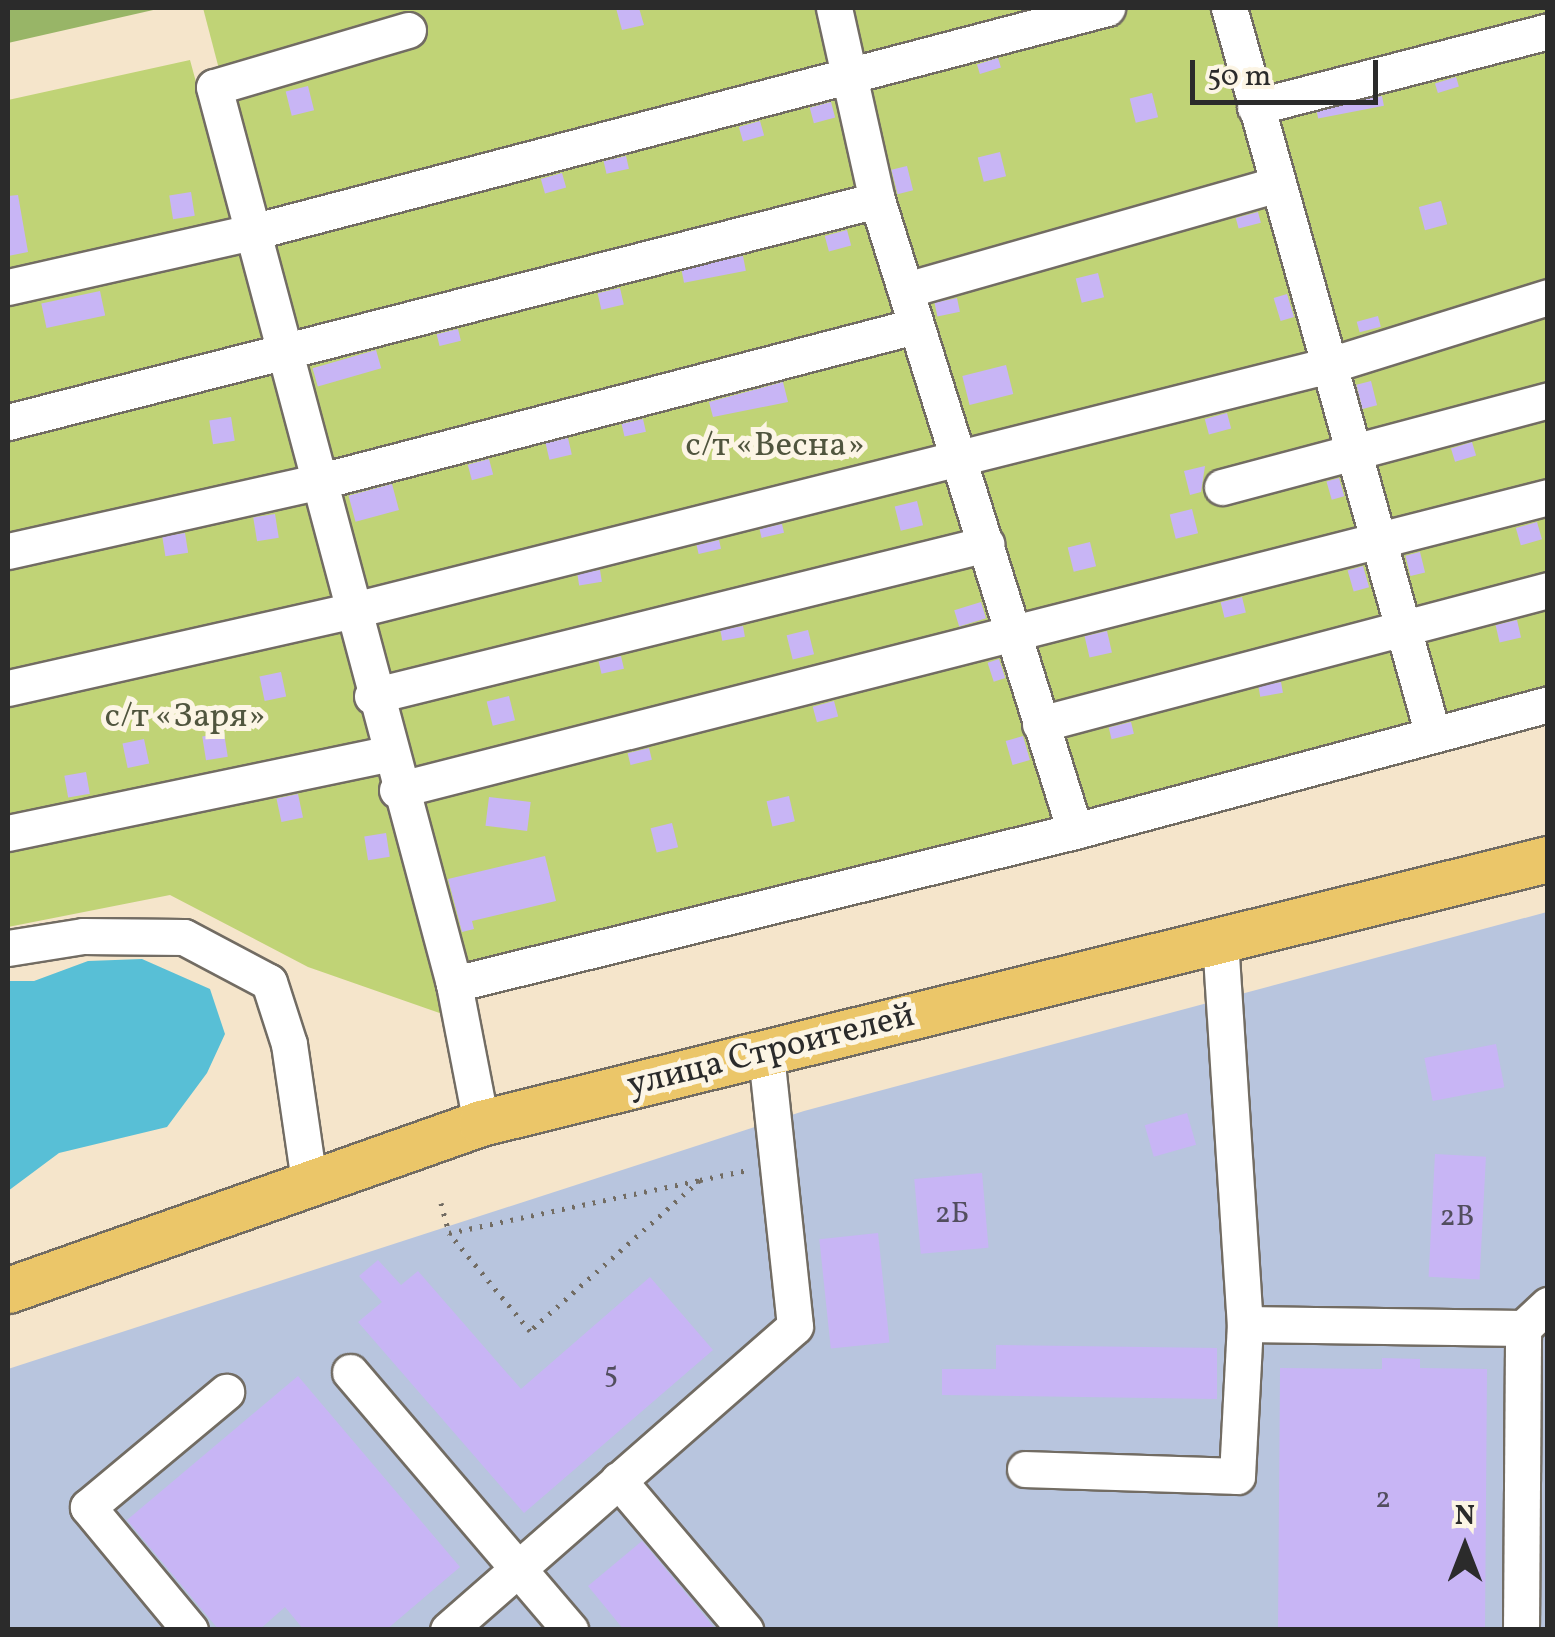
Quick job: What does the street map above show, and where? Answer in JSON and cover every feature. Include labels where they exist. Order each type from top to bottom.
[{"type":"main road","name":"улица Строителей","points":[[8,1290],[480,1123],[1548,859]]},
{"type":"lane","points":[[834,8],[877,200],[954,457],[986,544],[1075,830]]},
{"type":"lane","points":[[8,287],[252,232],[1108,8]]},
{"type":"lane","points":[[1229,8],[1318,337],[1333,364],[1398,629],[1433,735]]},
{"type":"lane","points":[[408,30],[214,87],[387,754],[454,984],[480,1123]]},
{"type":"lane","points":[[1255,107],[1548,30]]},
{"type":"lane","points":[[906,290],[1277,184]]},
{"type":"lane","points":[[8,422],[284,356],[877,200]]},
{"type":"lane","points":[[8,688],[350,611],[1333,364],[1548,297]]},
{"type":"lane","points":[[8,551],[316,482],[915,326]]},
{"type":"lane","points":[[1222,488],[1548,400]]},
{"type":"lane","points":[[397,790],[1378,544],[1548,497]]},
{"type":"lane","points":[[372,696],[986,544]]},
{"type":"lane","points":[[1040,724],[1548,590]]},
{"type":"lane","points":[[454,984],[1075,830],[1548,704]]},
{"type":"lane","points":[[8,833],[387,754]]},
{"type":"lane","points":[[8,948],[83,936],[184,937],[269,982],[289,1044],[309,1181]]},
{"type":"lane","points":[[1025,1469],[1237,1476],[1245,1324],[1220,940]]},
{"type":"lane","points":[[448,1630],[794,1326],[766,1052]]},
{"type":"lane","points":[[1245,1324],[1535,1317],[1521,1630]]},
{"type":"lane","points":[[350,1372],[570,1630]]},
{"type":"lane","points":[[190,1630],[88,1507],[226,1392]]},
{"type":"lane","points":[[618,1480],[745,1630]]},
{"type":"path","points":[[450,1233],[780,1164]]},
{"type":"path","points":[[441,1204],[450,1233],[530,1330],[700,1180]]},
{"type":"shaded area","points":[[1547,912],[1547,1629],[8,1630],[8,1369],[804,1111]]},
{"type":"green space","points":[[8,8],[162,8],[8,43]]},
{"type":"green space","name":"с/т «Весна»","points":[[203,8],[1547,8],[1547,697],[457,979]]},
{"type":"green space","name":"с/т «Заря»","points":[[190,60],[451,1017],[308,967],[170,895],[8,927],[8,100]]},
{"type":"water","points":[[142,959],[210,989],[225,1034],[207,1073],[167,1127],[59,1153],[8,1191],[8,981],[34,981],[88,961]]},
{"type":"building","points":[[616,8],[639,8],[644,25],[622,30]]},
{"type":"building","points":[[998,58],[1001,68],[980,74],[977,64]]},
{"type":"building","points":[[1456,77],[1459,87],[1438,93],[1435,83]]},
{"type":"building","points":[[308,86],[314,110],[292,116],[286,92]]},
{"type":"building","points":[[1152,93],[1158,117],[1136,123],[1130,99]]},
{"type":"building","points":[[1382,96],[1384,106],[1318,119],[1316,109]]},
{"type":"building","points":[[831,102],[835,117],[814,123],[810,108]]},
{"type":"building","points":[[760,121],[764,135],[743,141],[739,127]]},
{"type":"building","points":[[1000,152],[1006,176],[984,182],[978,158]]},
{"type":"building","points":[[626,156],[629,169],[607,174],[604,161]]},
{"type":"building","points":[[907,166],[913,190],[898,194],[891,170]]},
{"type":"building","points":[[562,173],[566,187],[545,193],[541,179]]},
{"type":"building","points":[[191,192],[195,216],[173,219],[169,195]]},
{"type":"building","points":[[18,195],[28,252],[8,256],[8,196]]},
{"type":"building","points":[[1441,201],[1447,224],[1425,230],[1419,207]]},
{"type":"building","points":[[1258,212],[1261,223],[1239,229],[1236,218]]},
{"type":"building","points":[[847,230],[851,245],[829,251],[825,236]]},
{"type":"building","points":[[743,256],[746,271],[684,283],[681,268]]},
{"type":"building","points":[[1098,273],[1104,297],[1082,303],[1076,279]]},
{"type":"building","points":[[620,288],[624,305],[601,310],[598,293]]},
{"type":"building","points":[[100,291],[105,315],[47,328],[41,303]]},
{"type":"building","points":[[1287,294],[1294,317],[1281,321],[1274,298]]},
{"type":"building","points":[[957,298],[960,312],[937,316],[935,303]]},
{"type":"building","points":[[1378,316],[1381,327],[1360,332],[1357,322]]},
{"type":"building","points":[[458,329],[461,341],[440,346],[437,334]]},
{"type":"building","points":[[376,350],[381,368],[318,386],[313,368]]},
{"type":"building","points":[[1006,365],[1013,394],[970,405],[962,376]]},
{"type":"building","points":[[1371,381],[1377,405],[1362,409],[1356,385]]},
{"type":"building","points":[[783,382],[788,402],[713,417],[709,402]]},
{"type":"building","points":[[1227,413],[1231,428],[1209,434],[1205,419]]},
{"type":"building","points":[[231,417],[235,441],[213,444],[209,420]]},
{"type":"building","points":[[643,419],[646,432],[624,437],[622,424]]},
{"type":"building","points":[[568,438],[572,455],[549,460],[546,443]]},
{"type":"building","points":[[1472,442],[1476,455],[1455,462],[1451,448]]},
{"type":"building","points":[[489,459],[493,474],[472,480],[468,465]]},
{"type":"building","points":[[1205,466],[1201,492],[1190,495],[1184,471]]},
{"type":"building","points":[[1339,478],[1344,496],[1332,500],[1327,482]]},
{"type":"building","points":[[392,484],[399,510],[356,522],[349,496]]},
{"type":"building","points":[[917,501],[923,525],[901,531],[895,507]]},
{"type":"building","points":[[1192,509],[1198,533],[1176,539],[1170,515]]},
{"type":"building","points":[[275,514],[279,538],[257,541],[253,517]]},
{"type":"building","points":[[1537,522],[1542,539],[1521,545],[1516,528]]},
{"type":"building","points":[[782,524],[784,533],[762,538],[760,529]]},
{"type":"building","points":[[185,533],[188,553],[165,556],[162,537]]},
{"type":"building","points":[[719,540],[721,549],[699,554],[697,545]]},
{"type":"building","points":[[1090,542],[1096,566],[1074,572],[1068,548]]},
{"type":"building","points":[[1420,552],[1425,572],[1411,576],[1405,556]]},
{"type":"building","points":[[1363,566],[1369,587],[1354,592],[1348,570]]},
{"type":"building","points":[[600,570],[602,582],[579,585],[577,574]]},
{"type":"building","points":[[1242,597],[1246,613],[1225,618],[1221,602]]},
{"type":"building","points":[[981,602],[986,618],[959,626],[954,610]]},
{"type":"building","points":[[1517,620],[1521,638],[1500,642],[1496,625]]},
{"type":"building","points":[[743,626],[745,637],[722,641],[720,630]]},
{"type":"building","points":[[808,630],[814,654],[793,660],[787,635]]},
{"type":"building","points":[[1107,631],[1112,652],[1090,658],[1085,636]]},
{"type":"building","points":[[621,656],[624,669],[602,674],[599,661]]},
{"type":"building","points":[[999,659],[1005,678],[994,682],[988,663]]},
{"type":"building","points":[[281,672],[286,696],[265,701],[259,677]]},
{"type":"building","points":[[1281,682],[1283,693],[1260,697],[1258,686]]},
{"type":"building","points":[[509,696],[515,720],[493,726],[487,702]]},
{"type":"building","points":[[834,701],[838,716],[817,722],[813,707]]},
{"type":"building","points":[[1131,722],[1134,734],[1112,739],[1109,728]]},
{"type":"building","points":[[224,733],[228,757],[206,760],[202,736]]},
{"type":"building","points":[[1023,736],[1030,760],[1013,765],[1006,741]]},
{"type":"building","points":[[144,739],[149,763],[128,768],[122,744]]},
{"type":"building","points":[[649,748],[652,760],[631,765],[628,753]]},
{"type":"building","points":[[86,772],[90,794],[68,797],[64,776]]},
{"type":"building","points":[[298,794],[303,817],[281,822],[276,799]]},
{"type":"building","points":[[789,796],[795,821],[772,827],[767,801]]},
{"type":"building","points":[[489,797],[531,802],[527,831],[485,826]]},
{"type":"building","points":[[672,823],[678,847],[657,853],[651,828]]},
{"type":"building","points":[[386,833],[390,857],[368,860],[364,836]]},
{"type":"building","points":[[545,856],[556,901],[472,921],[474,929],[462,932],[448,879]]},
{"type":"building","points":[[1496,1044],[1504,1087],[1433,1101],[1424,1058]]},
{"type":"building","points":[[1187,1113],[1196,1145],[1154,1157],[1145,1125]]},
{"type":"building","points":[[1435,1154],[1486,1157],[1479,1280],[1429,1277]]},
{"type":"building","points":[[982,1173],[989,1248],[921,1254],[914,1179]]},
{"type":"building","points":[[878,1233],[889,1342],[831,1349],[819,1239]]},
{"type":"building","points":[[378,1260],[401,1285],[418,1271],[521,1389],[650,1277],[713,1350],[524,1513],[358,1322],[382,1302],[359,1276]]},
{"type":"building","points":[[996,1345],[1217,1348],[1217,1399],[942,1395],[942,1369],[996,1369]]},
{"type":"building","points":[[1382,1358],[1420,1359],[1420,1368],[1487,1369],[1485,1630],[1278,1630],[1280,1368],[1382,1369]]},
{"type":"building","points":[[298,1376],[460,1567],[386,1630],[304,1630],[285,1607],[259,1630],[219,1630],[127,1520]]},
{"type":"building","points":[[642,1541],[716,1630],[624,1630],[588,1586]]}]
